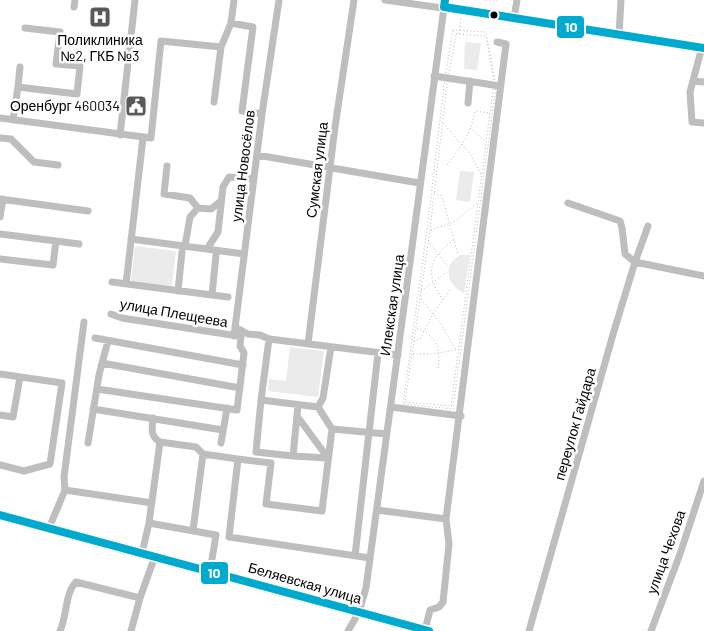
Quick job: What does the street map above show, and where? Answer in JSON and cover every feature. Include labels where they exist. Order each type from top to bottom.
[{"type":"main road","name":"Беляевская улица","points":[[0,515],[427,630]]},
{"type":"street","points":[[120,135],[135,0]]},
{"type":"street","points":[[214,102],[221,47],[231,23],[234,0]]},
{"type":"street","name":"улица Новосёлов","points":[[227,408],[237,410],[243,365],[244,353],[240,346],[241,335],[235,327],[262,114],[279,0]]},
{"type":"street","name":"Сумская улица","points":[[308,344],[335,127],[354,0]]},
{"type":"street","points":[[385,0],[444,4],[514,18],[703,48],[690,92],[692,122],[704,122]]},
{"type":"street","points":[[514,18],[517,0]]},
{"type":"street","points":[[618,34],[621,0]]},
{"type":"street","name":"Илекская улица","points":[[348,631],[359,612],[366,588],[408,285],[419,183],[444,4]]},
{"type":"street","points":[[231,23],[253,27],[242,111],[262,114]]},
{"type":"street","points":[[18,87],[77,94],[80,66],[56,64],[60,32],[25,28]]},
{"type":"street","points":[[126,284],[161,41],[221,47]]},
{"type":"street","points":[[427,630],[430,610],[439,607],[443,602],[449,544],[446,519],[460,416],[497,83],[506,44],[497,42]]},
{"type":"street","points":[[13,120],[20,67]]},
{"type":"street","points":[[434,76],[497,83]]},
{"type":"street","points":[[468,103],[470,81]]},
{"type":"street","points":[[693,81],[704,82]]},
{"type":"street","points":[[0,118],[147,138]]},
{"type":"street","points":[[0,138],[11,139],[34,162],[58,165]]},
{"type":"street","points":[[257,155],[419,183]]},
{"type":"street","points":[[167,166],[164,194],[190,198],[198,208],[210,210],[221,201]]},
{"type":"street","points":[[206,249],[218,232],[223,187],[229,177],[254,179]]},
{"type":"street","points":[[0,217],[2,199],[88,211]]},
{"type":"street","points":[[568,203],[620,221],[625,254],[635,262],[704,276]]},
{"type":"street","points":[[178,291],[190,217],[198,208]]},
{"type":"street","name":"переулок Гайдара","points":[[529,631],[635,262],[648,226]]},
{"type":"street","points":[[0,234],[79,244]]},
{"type":"street","points":[[131,239],[184,249],[206,249],[244,254]]},
{"type":"street","points":[[0,258],[53,265],[56,241]]},
{"type":"street","points":[[212,295],[216,255]]},
{"type":"street","points":[[112,282],[228,297]]},
{"type":"street","name":"улица Плещеева","points":[[111,314],[122,318],[241,335]]},
{"type":"street","points":[[50,528],[65,490],[64,477],[84,322]]},
{"type":"street","points":[[235,327],[241,335],[260,335],[269,339],[398,355]]},
{"type":"street","points":[[95,338],[243,365]]},
{"type":"street","points":[[254,461],[269,339]]},
{"type":"street","points":[[88,443],[102,362],[108,341]]},
{"type":"street","points":[[318,407],[323,398],[330,347]]},
{"type":"street","points":[[355,556],[378,352]]},
{"type":"street","points":[[102,362],[240,388]]},
{"type":"street","points":[[0,374],[62,383],[50,464],[24,471],[0,465]]},
{"type":"street","points":[[0,415],[13,417],[20,377]]},
{"type":"street","points":[[97,389],[227,408],[221,443]]},
{"type":"street","points":[[261,400],[318,407]]},
{"type":"street","points":[[293,456],[298,405]]},
{"type":"street","points":[[153,418],[151,433],[160,442],[196,447],[203,454],[271,463],[266,504],[322,511],[332,429],[318,407]]},
{"type":"street","points":[[391,407],[460,416]]},
{"type":"street","points":[[93,409],[223,430]]},
{"type":"street","points":[[297,416],[328,458]]},
{"type":"street","points":[[332,429],[387,434]]},
{"type":"street","points":[[142,553],[149,523],[160,442]]},
{"type":"street","points":[[256,452],[328,458]]},
{"type":"street","points":[[193,530],[203,454]]},
{"type":"street","points":[[238,459],[229,537],[370,558]]},
{"type":"street","name":"улица Чехова","points":[[651,631],[680,554],[704,481]]},
{"type":"street","points":[[65,490],[152,503]]},
{"type":"street","points":[[377,510],[446,519]]},
{"type":"street","points":[[149,523],[216,535],[210,571]]},
{"type":"street","points":[[131,631],[155,556]]},
{"type":"street","points":[[60,631],[71,586],[76,582],[140,598]]},
{"type":"path","points":[[486,0],[500,0]]},
{"type":"path","points":[[459,35],[461,18]]},
{"type":"path","points":[[403,404],[453,30],[486,31]]},
{"type":"path","points":[[486,31],[485,36],[497,83]]},
{"type":"path","points":[[485,36],[456,34],[447,78],[444,123],[406,402],[451,406],[490,113],[497,83],[486,31]]},
{"type":"path","points":[[448,165],[463,145],[475,111],[490,113]]},
{"type":"path","points":[[444,123],[463,145],[482,177]]},
{"type":"path","points":[[470,127],[486,143]]},
{"type":"path","points":[[434,194],[442,196],[458,255]]},
{"type":"path","points":[[430,230],[454,222],[479,201]]},
{"type":"path","points":[[428,240],[447,266]]},
{"type":"path","points":[[443,300],[432,282],[432,269],[437,254],[454,240]]},
{"type":"path","points":[[421,292],[446,272]]},
{"type":"path","points":[[414,342],[420,339],[425,332],[433,314],[451,288]]},
{"type":"path","points":[[420,298],[458,349]]},
{"type":"path","points":[[416,327],[433,339],[439,350],[438,369]]},
{"type":"path","points":[[412,354],[431,354],[458,349]]},
{"type":"shaded area","points":[[465,42],[481,43],[477,70],[464,69]]},
{"type":"shaded area","points":[[460,171],[474,172],[470,202],[456,200]]},
{"type":"shaded area","points":[[135,246],[176,251],[172,286],[131,281]]},
{"type":"shaded area","points":[[460,255],[470,255],[464,293],[453,285],[449,277],[449,268],[452,262]]},
{"type":"shaded area","points":[[290,347],[324,351],[318,397],[268,391],[269,379],[286,381]]},
{"type":"transit line","name":"10","points":[[445,0],[444,7],[704,48]]},
{"type":"transit line","name":"10","points":[[0,515],[429,631]]},
{"type":"place","name":"Поликлиника №2, ГКБ №3","points":[[100,17]]},
{"type":"place","name":"Оренбург 460034","points":[[136,106]]}]
